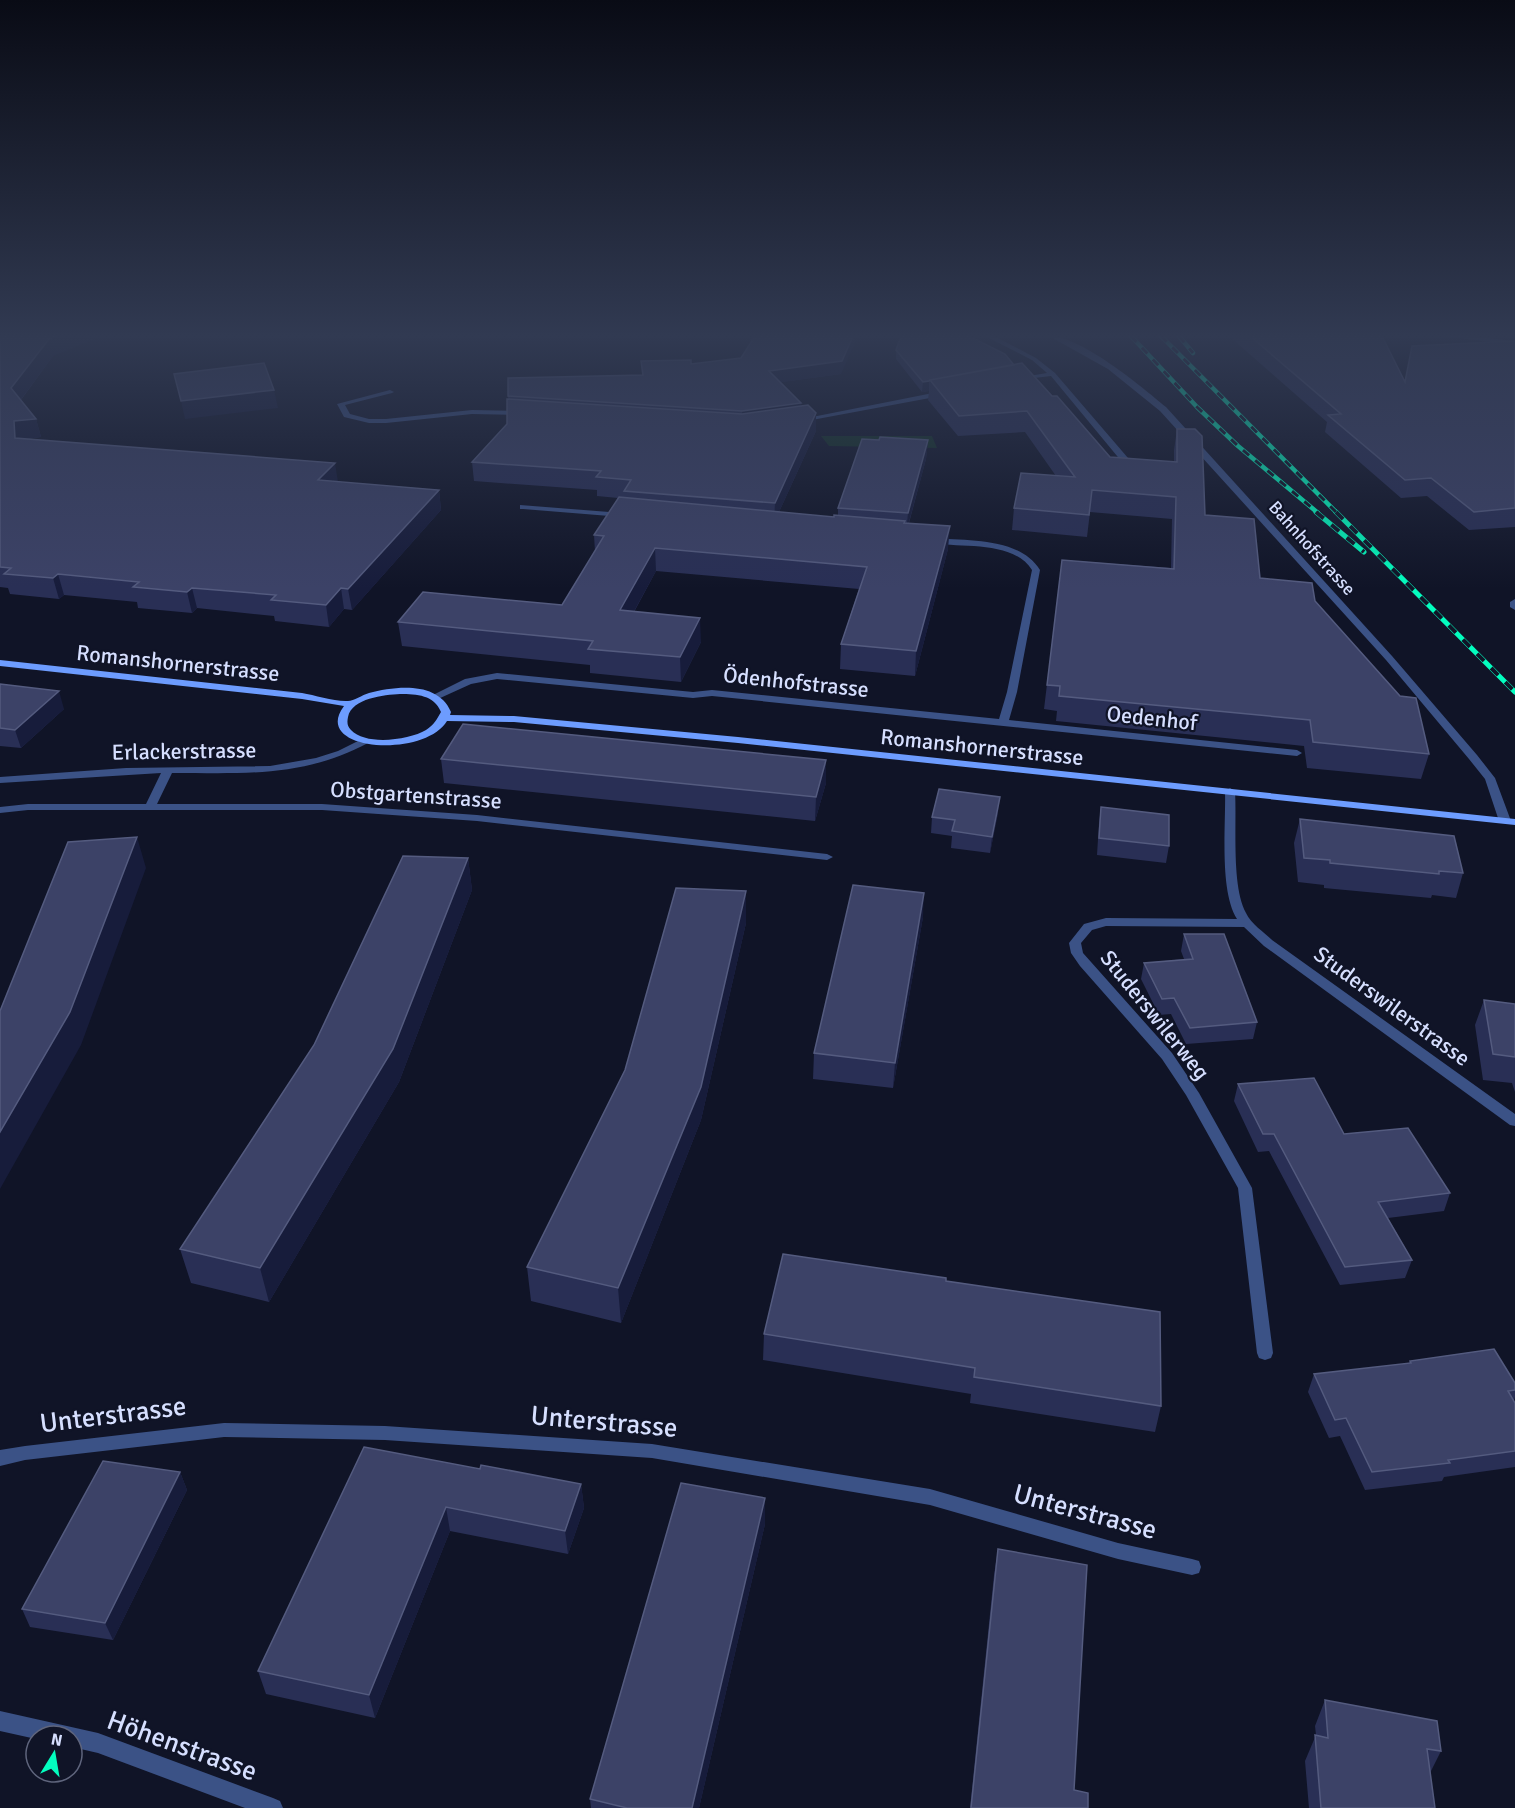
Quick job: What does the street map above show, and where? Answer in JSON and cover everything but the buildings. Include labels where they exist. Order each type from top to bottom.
[{"type":"main road","name":"Romanshornerstrasse","points":[[0,663],[302,696],[352,705]]},
{"type":"main road","points":[[412,691],[434,697],[445,706],[445,718],[433,730],[413,739],[388,743],[364,741],[346,732],[342,725],[342,719],[352,705],[361,699],[386,692],[412,691]]},
{"type":"main road","name":"Romanshornerstrasse","points":[[445,718],[514,719],[1510,821]]},
{"type":"street","points":[[790,422],[798,420]]},
{"type":"street","points":[[1092,420],[1125,460]]},
{"type":"street","name":"Bahnhofstrasse","points":[[1172,420],[1389,658],[1473,757],[1490,778],[1510,821]]},
{"type":"street","points":[[523,507],[633,516]]},
{"type":"street","points":[[918,539],[1008,550],[1024,555],[1033,562],[1036,570],[1012,692],[1003,723]]},
{"type":"street","name":"Ödenhofstrasse","points":[[434,697],[468,681],[497,676],[693,695],[712,693],[1003,723]]},
{"type":"street","name":"Oedenhof","points":[[1003,723],[1298,753]]},
{"type":"street","name":"Erlackerstrasse","points":[[0,780],[302,765],[328,759],[364,741]]},
{"type":"street","points":[[150,807],[168,770]]},
{"type":"street","points":[[1230,791],[1234,894],[1246,923]]},
{"type":"street","name":"Obstgartenstrasse","points":[[0,810],[28,807],[322,807],[477,818],[827,857]]},
{"type":"street","name":"Studerswilerweg","points":[[1246,923],[1106,922],[1088,927],[1075,943],[1077,953],[1084,963],[1167,1056],[1186,1083],[1245,1188],[1265,1353]]},
{"type":"street","name":"Studerswilerstrasse","points":[[1246,923],[1268,943],[1515,1121]]},
{"type":"street","name":"Unterstrasse","points":[[0,1458],[25,1453],[224,1430],[385,1432],[652,1451],[930,1497],[1118,1551],[1192,1567]]},
{"type":"street","points":[[0,1721],[24,1726]]},
{"type":"street","name":"Höhenstrasse","points":[[84,1740],[273,1808]]},
{"type":"green space","points":[[821,436],[932,436],[937,448],[829,446]]},
{"type":"railway","points":[[1211,420],[1318,513]]},
{"type":"railway","points":[[1245,420],[1337,513]]},
{"type":"railway","points":[[1316,512],[1364,552]]},
{"type":"railway","points":[[1336,512],[1515,692]]}]
